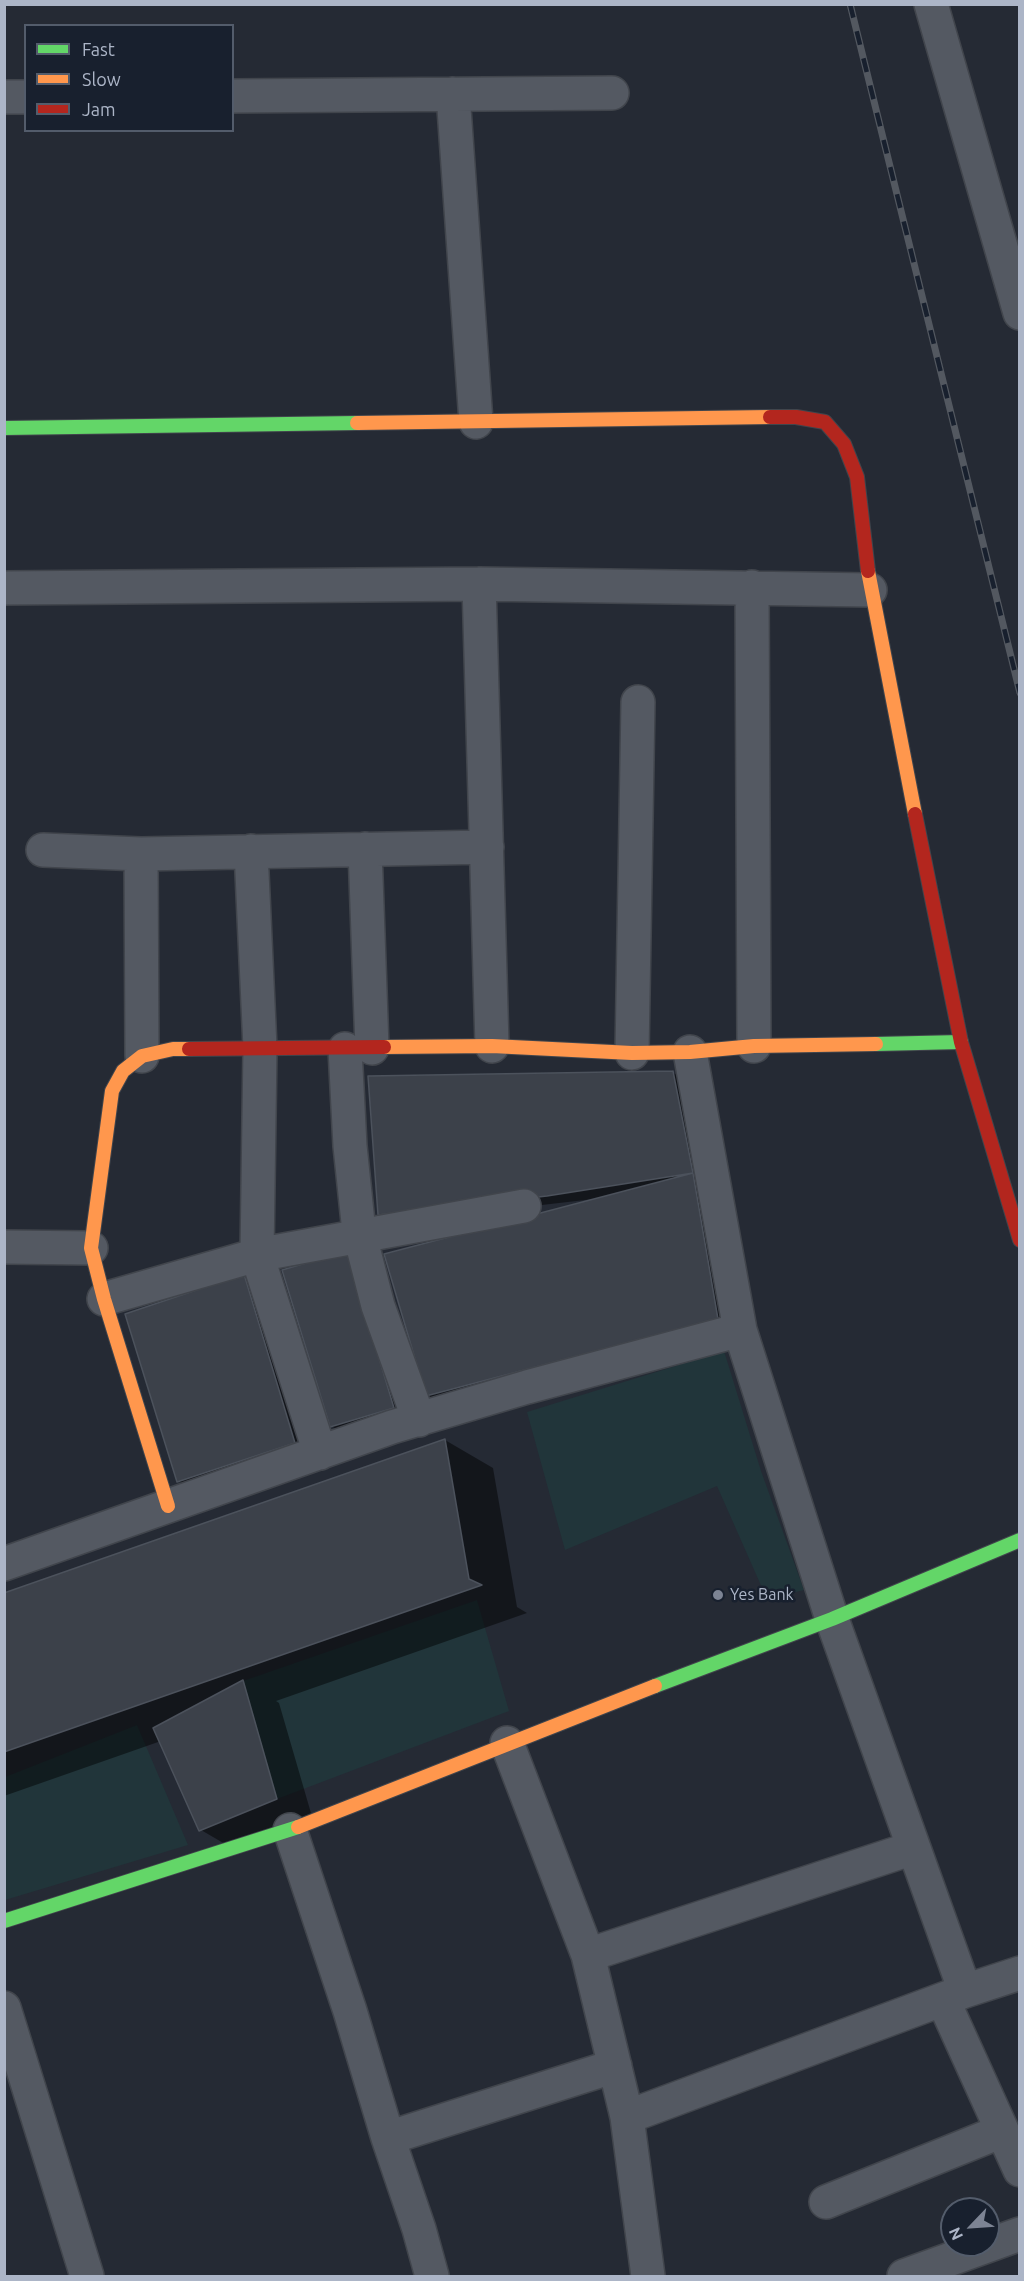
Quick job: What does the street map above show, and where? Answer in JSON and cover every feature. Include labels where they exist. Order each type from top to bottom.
[{"type":"street","points":[[931,4],[1020,313]]},
{"type":"street","points":[[234,96],[612,93]]},
{"type":"street","points":[[453,94],[476,422]]},
{"type":"street","points":[[4,98],[24,97]]},
{"type":"street","points":[[4,428],[796,417],[825,422],[844,444],[857,477],[870,590],[961,1042],[1020,1240]]},
{"type":"street","points":[[4,588],[478,584],[870,590]]},
{"type":"street","points":[[478,584],[492,1046]]},
{"type":"street","points":[[752,587],[754,1046]]},
{"type":"street","points":[[632,1053],[638,702]]},
{"type":"street","points":[[43,850],[141,854],[487,847]]},
{"type":"street","points":[[365,849],[358,1048],[350,1146],[360,1237],[378,1306],[418,1420]]},
{"type":"street","points":[[252,851],[260,1048],[257,1255],[320,1453]]},
{"type":"street","points":[[141,854],[142,1056]]},
{"type":"street","points":[[168,1506],[90,1248],[112,1091],[123,1071],[142,1056],[173,1049],[492,1046],[632,1053],[690,1052],[754,1046],[961,1042]]},
{"type":"street","points":[[690,1052],[740,1330],[832,1619],[914,1848],[954,1996],[1002,2131],[1020,2170]]},
{"type":"street","points":[[104,1299],[257,1255],[524,1206]]},
{"type":"street","points":[[4,1248],[90,1248]]},
{"type":"street","points":[[4,1564],[418,1420],[527,1387],[740,1330]]},
{"type":"street","points":[[4,1921],[290,1830],[507,1743],[832,1619],[1020,1540]]},
{"type":"street","points":[[507,1743],[588,1955],[627,2117],[648,2277]]},
{"type":"street","points":[[290,1830],[419,2229],[432,2277]]},
{"type":"street","points":[[588,1955],[914,1848]]},
{"type":"street","points":[[627,2117],[1020,1973]]},
{"type":"street","points":[[4,2008],[87,2277]]},
{"type":"street","points":[[388,2138],[615,2066]]},
{"type":"street","points":[[826,2202],[1002,2131]]},
{"type":"street","points":[[904,2277],[1020,2234]]},
{"type":"green space","points":[[724,1351],[761,1471],[804,1590],[767,1599],[717,1486],[565,1550],[527,1412]]},
{"type":"green space","points":[[477,1600],[509,1711],[277,1799],[243,1681]]},
{"type":"green space","points":[[137,1725],[188,1845],[5,1900],[5,1777]]},
{"type":"building","points":[[673,1071],[693,1173],[547,1196],[378,1215],[368,1076]]},
{"type":"building","points":[[693,1173],[718,1319],[426,1396],[384,1254]]},
{"type":"building","points":[[347,1251],[394,1408],[330,1427],[282,1270]]},
{"type":"building","points":[[244,1274],[295,1443],[177,1482],[125,1314]]},
{"type":"building","points":[[445,1439],[469,1579],[482,1585],[4,1752],[4,1593]]},
{"type":"building","points":[[243,1680],[277,1799],[199,1831],[153,1728]]},
{"type":"railway","points":[[850,4],[1020,693]]},
{"type":"traffic: fast","points":[[4,428],[357,423]]},
{"type":"traffic: fast","points":[[876,1044],[961,1042]]},
{"type":"traffic: fast","points":[[655,1686],[832,1619],[1020,1540]]},
{"type":"traffic: fast","points":[[4,1921],[298,1827]]},
{"type":"traffic: slow","points":[[357,423],[770,417]]},
{"type":"traffic: slow","points":[[868,571],[915,814]]},
{"type":"traffic: slow","points":[[384,1047],[492,1046],[632,1053],[690,1052],[754,1046],[876,1044]]},
{"type":"traffic: slow","points":[[168,1506],[104,1299],[91,1248],[112,1091],[123,1071],[142,1056],[173,1049],[189,1049]]},
{"type":"traffic: slow","points":[[298,1827],[655,1686]]},
{"type":"traffic: jam","points":[[770,417],[796,417],[825,422],[844,444],[857,477],[868,571]]},
{"type":"traffic: jam","points":[[915,814],[961,1042],[1020,1240]]},
{"type":"traffic: jam","points":[[189,1049],[384,1047]]},
{"type":"place","name":"Yes Bank","points":[[718,1595]]}]
